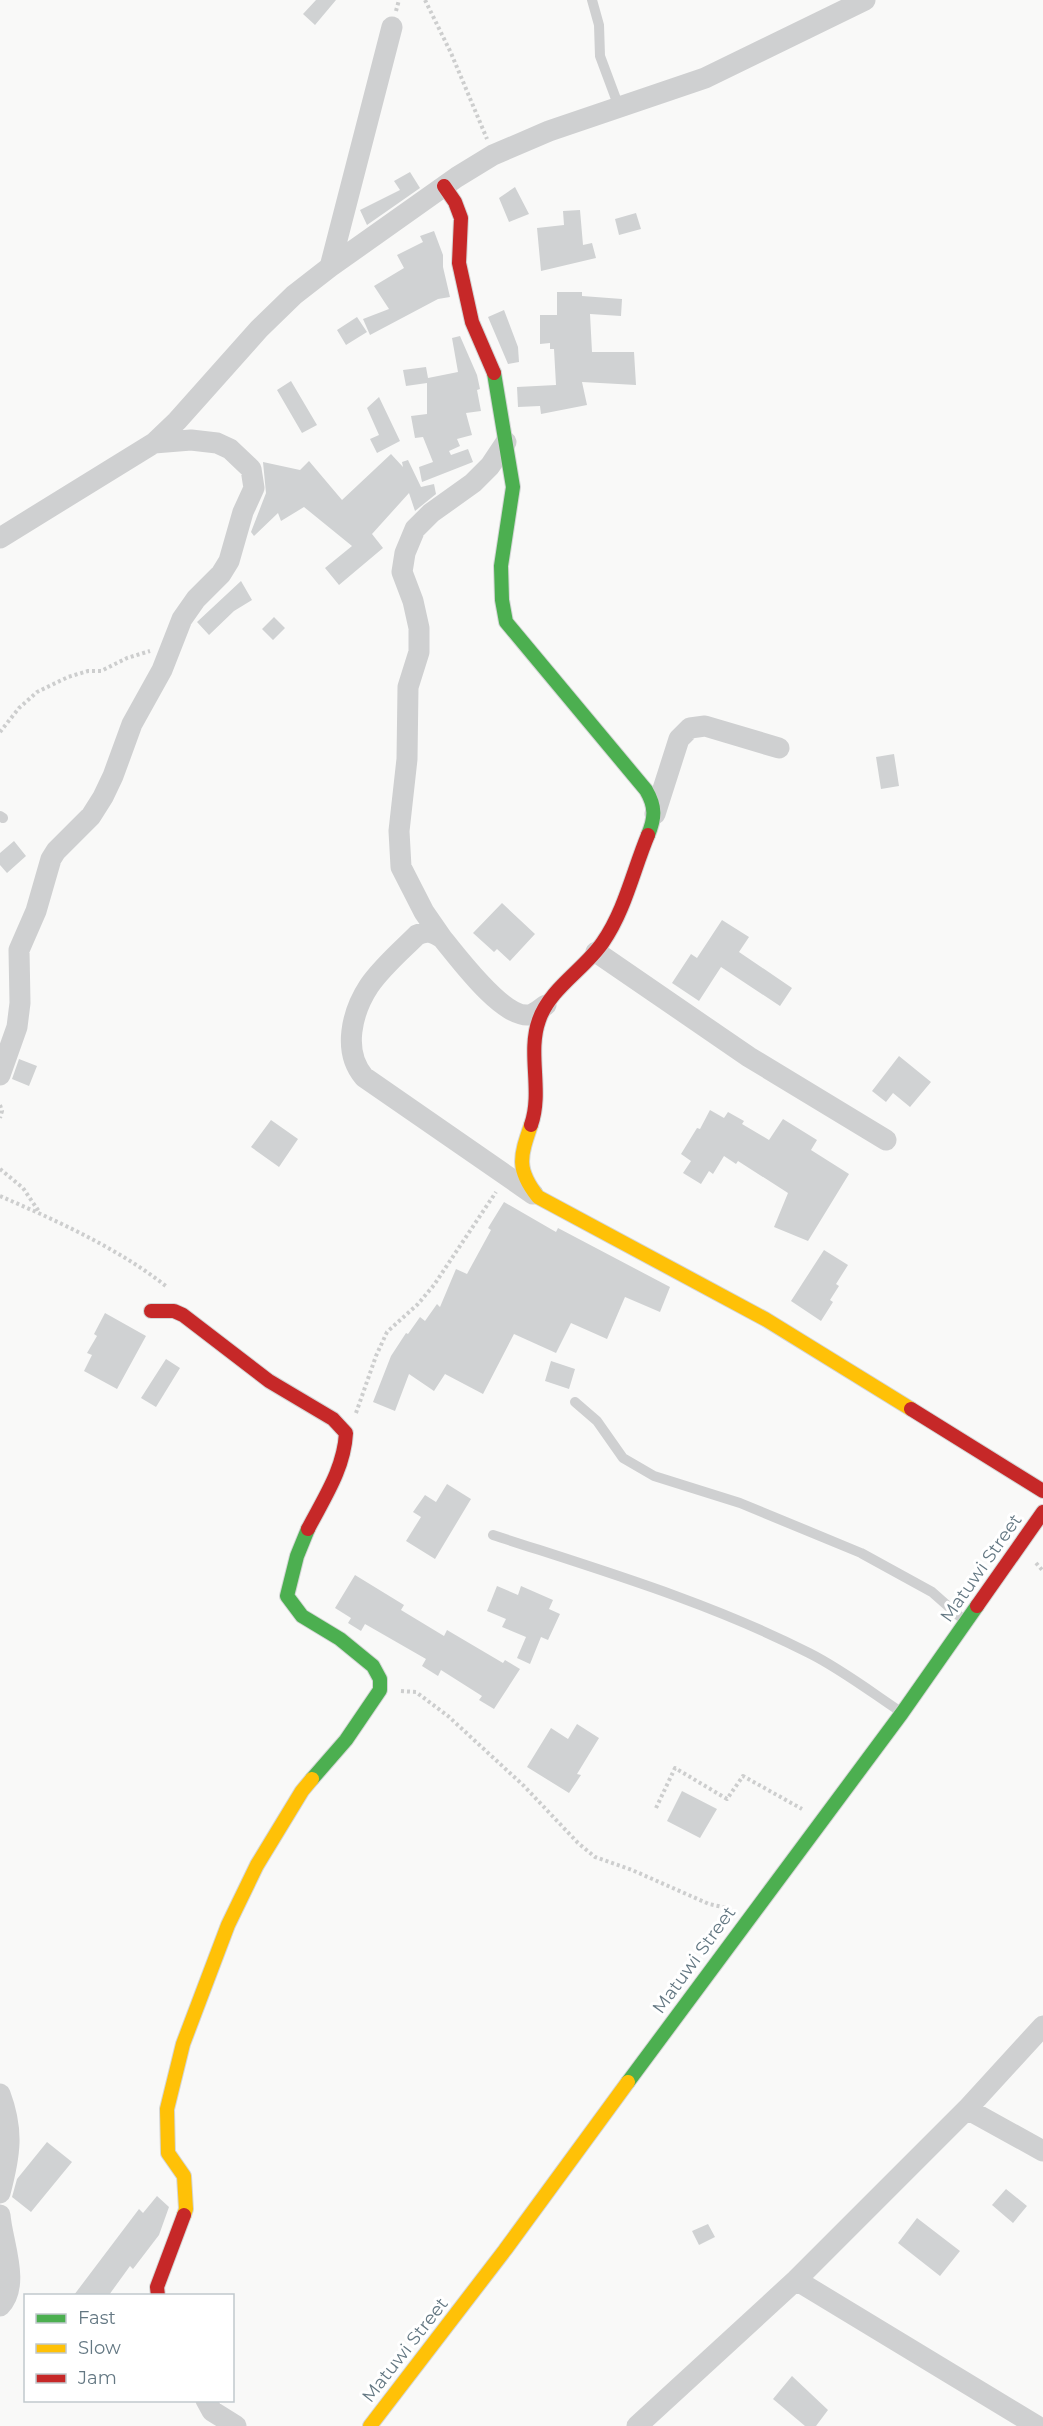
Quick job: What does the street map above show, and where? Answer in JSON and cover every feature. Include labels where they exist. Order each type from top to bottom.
[{"type":"street","points":[[0,538],[154,443],[177,421],[259,329],[294,295],[444,186],[493,155],[549,131],[705,78],[865,0]]},
{"type":"street","points":[[330,267],[392,27]]},
{"type":"street","points":[[444,186],[455,202],[460,218],[459,263],[472,322],[493,370],[514,493],[503,549],[502,607],[506,622],[646,790],[653,801],[655,814]]},
{"type":"street","points":[[0,1075],[17,1028],[20,1003],[19,950],[36,911],[51,859],[91,816],[103,797],[132,724],[162,670],[182,619],[196,599],[221,574],[229,561],[243,512],[254,488],[251,469],[230,449],[217,443],[190,440],[154,443]]},
{"type":"street","points":[[506,442],[490,466],[473,483],[432,513],[415,529],[405,553],[402,572],[413,602],[419,628],[419,652],[408,687],[407,759],[399,831],[401,867],[424,912],[442,938],[496,999],[520,1014],[530,1015],[546,1005],[596,952],[611,928],[631,882],[680,739],[690,728],[705,726],[779,748]]},
{"type":"street","points":[[442,938],[433,932],[417,935],[369,987],[356,1014],[351,1043],[352,1057],[364,1077],[538,1197],[765,1319],[1043,1491]]},
{"type":"street","points":[[596,952],[749,1057],[886,1140]]},
{"type":"street","points":[[538,1197],[525,1179],[520,1166],[535,1115],[536,1034],[538,1020],[546,1005]]},
{"type":"street","points":[[151,1311],[174,1311],[195,1322],[269,1381],[333,1419],[346,1432],[346,1451],[303,1542],[291,1576],[287,1596],[302,1616],[340,1639],[373,1666],[380,1679],[380,1690],[346,1740],[302,1791],[257,1865],[228,1925],[183,2044],[167,2109],[168,2153],[184,2176],[186,2209],[157,2287],[158,2294]]},
{"type":"street","name":"Matuwi Street","points":[[370,2426],[505,2250],[751,1913],[902,1713],[1043,1512]]},
{"type":"street","points":[[637,2426],[796,2280],[967,2109],[1043,2026]]},
{"type":"street","points":[[0,2094],[7,2113],[10,2131],[9,2149],[0,2193]]},
{"type":"street","points":[[967,2109],[1043,2151]]},
{"type":"street","points":[[0,2226],[12,2283],[7,2299],[0,2306]]},
{"type":"street","points":[[796,2280],[1037,2426]]},
{"type":"street","points":[[207,2402],[212,2411],[237,2426]]},
{"type":"lane","points":[[592,0],[599,25],[600,56],[619,107]]},
{"type":"lane","points":[[575,1401],[597,1421],[623,1458],[654,1476],[740,1503],[861,1553],[932,1592],[966,1622]]},
{"type":"lane","points":[[493,1535],[666,1592],[732,1618],[810,1653],[902,1713]]},
{"type":"path","points":[[425,0],[451,52],[493,155]]},
{"type":"path","points":[[0,732],[9,724],[19,708],[37,692],[68,677],[88,671],[101,671],[127,658],[170,646]]},
{"type":"path","points":[[0,1105],[2,1111],[0,1118]]},
{"type":"path","points":[[0,1169],[23,1188],[40,1214]]},
{"type":"path","points":[[347,1442],[376,1356],[387,1332],[418,1304],[434,1285],[507,1176]]},
{"type":"path","points":[[0,1196],[40,1214],[142,1268],[174,1292]]},
{"type":"path","points":[[394,1690],[416,1692],[448,1716],[524,1786],[578,1843],[595,1857],[632,1870],[708,1904],[751,1913]]},
{"type":"path","points":[[656,1808],[675,1768],[727,1799],[742,1776],[821,1820]]},
{"type":"building","points":[[316,0],[336,0],[315,25],[303,14]]},
{"type":"building","points":[[410,172],[420,188],[367,225],[360,210],[400,190],[394,181]]},
{"type":"building","points":[[515,187],[529,214],[509,222],[499,198]]},
{"type":"building","points":[[580,210],[583,245],[592,243],[596,258],[541,271],[537,228],[564,225],[563,211]]},
{"type":"building","points":[[636,213],[641,229],[619,235],[615,219]]},
{"type":"building","points":[[434,231],[443,255],[443,267],[450,297],[438,299],[370,335],[363,319],[389,309],[374,286],[404,268],[397,255],[423,242],[420,236]]},
{"type":"building","points":[[557,292],[582,292],[582,296],[622,299],[621,316],[590,314],[592,352],[634,352],[636,385],[582,382],[587,405],[541,414],[540,406],[518,407],[517,387],[556,385],[554,349],[550,349],[550,343],[540,344],[540,315],[557,315]]},
{"type":"building","points":[[504,310],[518,347],[519,362],[508,364],[488,317]]},
{"type":"building","points":[[357,317],[367,332],[346,345],[337,330]]},
{"type":"building","points":[[460,336],[477,375],[481,411],[466,413],[472,435],[457,439],[460,446],[449,451],[451,455],[468,449],[473,462],[422,482],[419,467],[433,462],[423,437],[415,438],[411,416],[427,414],[427,383],[406,386],[403,370],[426,367],[428,378],[458,372],[452,338]]},
{"type":"building","points":[[291,381],[317,425],[302,433],[277,390]]},
{"type":"building","points":[[379,397],[400,441],[377,453],[370,439],[379,435],[367,408]]},
{"type":"building","points":[[391,454],[403,467],[402,462],[408,460],[421,487],[434,484],[436,494],[415,511],[409,493],[372,534],[383,548],[339,585],[325,568],[352,546],[304,507],[281,521],[278,513],[254,536],[251,532],[266,493],[263,462],[300,470],[309,461],[342,500]]},
{"type":"building","points":[[241,581],[252,600],[234,611],[209,635],[197,622]]},
{"type":"building","points":[[274,617],[285,628],[273,640],[262,629]]},
{"type":"building","points":[[894,754],[899,786],[881,789],[876,757]]},
{"type":"building","points":[[14,841],[26,856],[7,873],[0,865],[0,853]]},
{"type":"building","points":[[502,903],[535,934],[510,961],[497,949],[494,952],[473,933]]},
{"type":"building","points":[[722,920],[749,937],[739,952],[792,988],[780,1006],[721,967],[699,1001],[672,983],[691,954],[697,958]]},
{"type":"building","points":[[899,1056],[931,1082],[910,1107],[893,1093],[886,1102],[872,1091]]},
{"type":"building","points":[[19,1059],[37,1066],[29,1086],[12,1079]]},
{"type":"building","points":[[710,1110],[724,1118],[728,1112],[744,1121],[742,1124],[769,1140],[783,1119],[817,1140],[811,1150],[849,1174],[808,1241],[774,1227],[788,1193],[738,1161],[736,1164],[724,1156],[713,1174],[709,1171],[701,1184],[683,1173],[691,1161],[681,1154],[697,1128],[700,1129]]},
{"type":"building","points":[[271,1120],[298,1139],[279,1167],[251,1147]]},
{"type":"building","points":[[504,1202],[556,1232],[558,1228],[670,1287],[660,1312],[625,1297],[607,1339],[571,1323],[556,1353],[514,1334],[483,1394],[445,1374],[434,1391],[409,1374],[395,1411],[373,1402],[391,1356],[406,1333],[408,1334],[420,1317],[425,1321],[437,1304],[440,1307],[456,1269],[467,1274],[491,1230],[488,1228]]},
{"type":"building","points":[[824,1250],[848,1265],[836,1284],[839,1286],[830,1300],[833,1302],[821,1321],[791,1301]]},
{"type":"building","points":[[105,1313],[146,1336],[117,1389],[84,1371],[92,1355],[87,1353],[97,1336],[94,1334]]},
{"type":"building","points":[[166,1359],[180,1368],[156,1407],[141,1398]]},
{"type":"building","points":[[551,1361],[575,1369],[569,1389],[545,1381]]},
{"type":"building","points":[[447,1484],[471,1499],[435,1559],[406,1541],[421,1517],[413,1512],[425,1495],[436,1502]]},
{"type":"building","points":[[355,1575],[404,1605],[401,1610],[444,1636],[447,1630],[503,1663],[505,1660],[520,1669],[494,1709],[479,1700],[482,1696],[441,1670],[438,1676],[422,1666],[426,1659],[365,1624],[361,1631],[348,1623],[351,1618],[335,1608]]},
{"type":"building","points":[[497,1586],[518,1595],[521,1586],[553,1600],[549,1609],[560,1614],[548,1640],[541,1637],[530,1664],[517,1658],[526,1637],[502,1627],[506,1619],[487,1611]]},
{"type":"building","points":[[577,1724],[599,1738],[577,1774],[581,1775],[569,1793],[527,1767],[551,1728],[568,1739]]},
{"type":"building","points":[[682,1791],[717,1809],[700,1838],[667,1821]]},
{"type":"building","points":[[47,2142],[72,2162],[31,2212],[12,2197],[17,2179]]},
{"type":"building","points":[[1006,2189],[1027,2206],[1013,2223],[992,2205]]},
{"type":"building","points":[[157,2196],[169,2207],[159,2235],[133,2269],[130,2266],[110,2294],[75,2294],[139,2209],[143,2213]]},
{"type":"building","points":[[917,2218],[960,2251],[940,2276],[898,2243]]},
{"type":"building","points":[[708,2224],[715,2237],[699,2245],[692,2231]]},
{"type":"building","points":[[792,2376],[828,2410],[816,2426],[805,2426],[773,2399]]},
{"type":"traffic: fast","points":[[494,373],[513,487],[501,566],[502,600],[506,622],[646,790],[652,802],[653,812],[648,835]]},
{"type":"traffic: fast","points":[[308,1529],[297,1556],[287,1596],[302,1616],[340,1639],[373,1666],[380,1679],[380,1690],[346,1740],[312,1779]]},
{"type":"traffic: fast","points":[[628,2082],[902,1713],[977,1606]]},
{"type":"traffic: slow","points":[[531,1125],[524,1146],[522,1162],[526,1178],[538,1197],[765,1319],[911,1409]]},
{"type":"traffic: slow","points":[[184,2215],[186,2209],[184,2176],[168,2153],[167,2109],[183,2044],[228,1925],[257,1865],[302,1791],[312,1779]]},
{"type":"traffic: slow","points":[[370,2426],[505,2250],[628,2082]]},
{"type":"traffic: jam","points":[[444,186],[455,202],[461,218],[459,263],[472,322],[494,373]]},
{"type":"traffic: jam","points":[[531,1125],[536,1099],[534,1046],[539,1020],[551,998],[596,952],[611,930],[648,835]]},
{"type":"traffic: jam","points":[[151,1311],[174,1311],[183,1315],[269,1381],[333,1419],[346,1433],[337,1471],[308,1529]]},
{"type":"traffic: jam","points":[[911,1409],[1043,1491]]},
{"type":"traffic: jam","points":[[977,1606],[1043,1512]]},
{"type":"traffic: jam","points":[[158,2294],[157,2287],[184,2215]]}]
